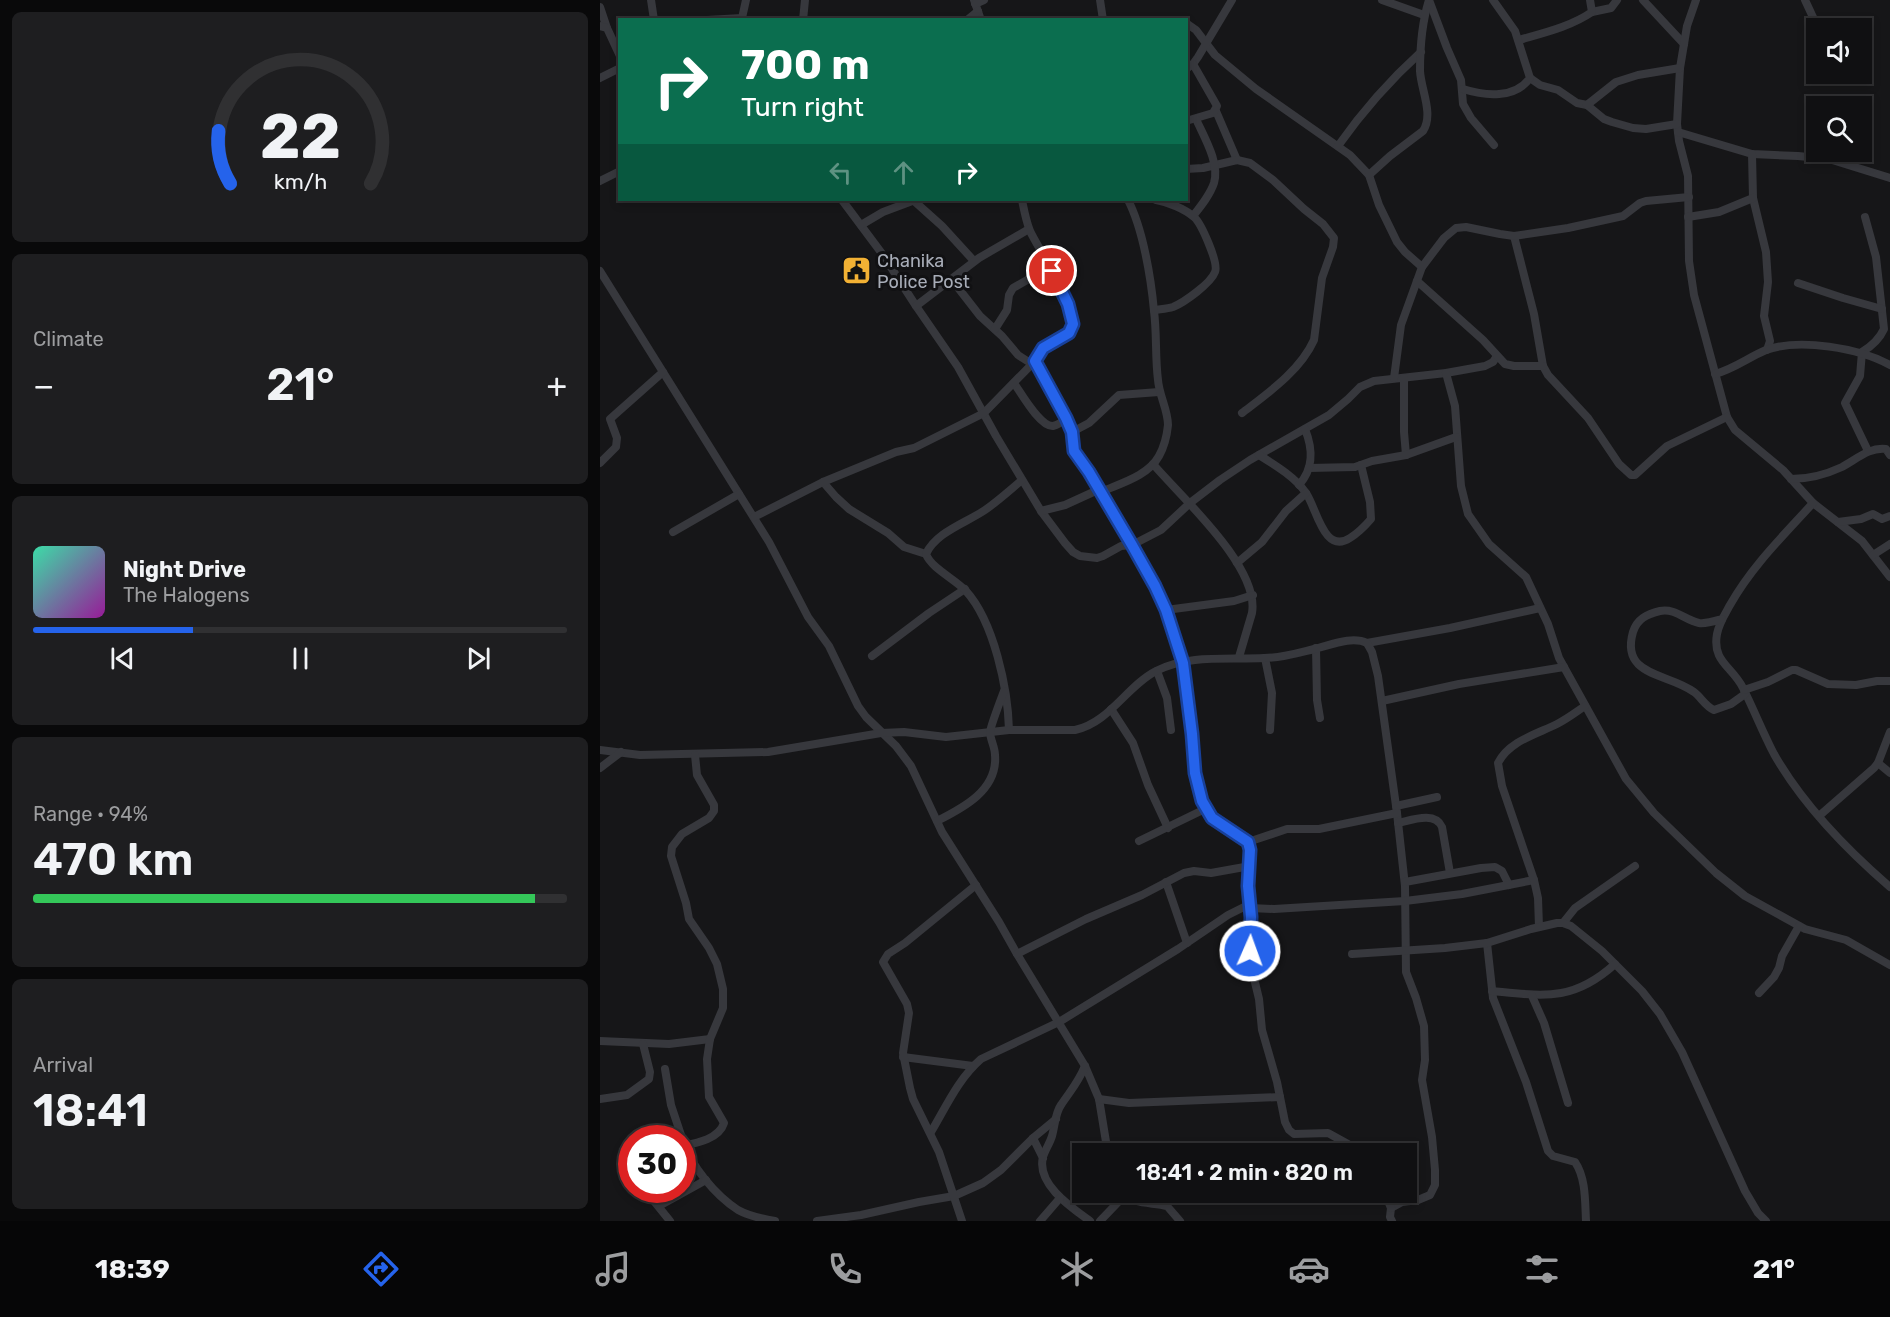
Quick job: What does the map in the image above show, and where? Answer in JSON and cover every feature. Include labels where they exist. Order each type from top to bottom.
[{"type":"street","points":[[651,0],[654,18]]},
{"type":"street","points":[[741,18],[746,0]]},
{"type":"street","points":[[803,18],[805,0]]},
{"type":"street","points":[[977,9],[984,0]]},
{"type":"street","points":[[1100,0],[1103,18]]},
{"type":"street","points":[[1232,0],[1190,66],[1216,102],[1216,111],[1237,160]]},
{"type":"street","points":[[1382,0],[1424,15]]},
{"type":"street","points":[[1369,176],[1427,126],[1427,110],[1420,74],[1424,15],[1429,0]]},
{"type":"street","points":[[1429,0],[1461,80],[1463,104],[1494,146]]},
{"type":"street","points":[[1493,0],[1519,40],[1530,78],[1536,83],[1553,88],[1587,105],[1604,119],[1633,128],[1678,128],[1752,154],[1829,159],[1890,178]]},
{"type":"street","points":[[1590,0],[1592,12]]},
{"type":"street","points":[[1519,40],[1557,29],[1592,12],[1611,8],[1617,0]]},
{"type":"street","points":[[1643,0],[1684,44]]},
{"type":"street","points":[[1696,0],[1687,26],[1680,68],[1678,128],[1688,176],[1689,261],[1694,295],[1727,417],[1743,437],[1773,461],[1813,502],[1852,533],[1890,577]]},
{"type":"street","points":[[1805,0],[1813,18]]},
{"type":"street","points":[[600,7],[604,27],[618,52]]},
{"type":"street","points":[[1188,24],[1196,30],[1215,56],[1256,89],[1350,154],[1369,176],[1390,231],[1404,252],[1422,267]]},
{"type":"street","points":[[1338,146],[1367,107],[1421,52]]},
{"type":"street","points":[[1587,105],[1616,82],[1638,75],[1680,68]]},
{"type":"street","points":[[600,78],[618,69]]},
{"type":"street","points":[[1463,89],[1476,93],[1502,94],[1523,86],[1530,78]]},
{"type":"street","points":[[1188,121],[1216,111]]},
{"type":"street","points":[[1193,216],[1208,196],[1215,181],[1214,164],[1196,119]]},
{"type":"street","points":[[1752,154],[1753,198],[1766,252],[1768,289],[1764,316],[1770,341],[1767,350]]},
{"type":"street","points":[[1188,169],[1203,168],[1237,160],[1250,164],[1261,170],[1323,224],[1334,238],[1322,278],[1314,340],[1311,347],[1296,368],[1242,413]]},
{"type":"street","points":[[600,181],[618,172]]},
{"type":"street","points":[[1394,378],[1399,335],[1422,267],[1444,238],[1456,228],[1466,227],[1514,236],[1568,228],[1623,216],[1646,201],[1689,197]]},
{"type":"street","points":[[1688,217],[1719,212],[1753,198]]},
{"type":"street","points":[[843,201],[883,255],[958,367],[1041,511],[1065,543],[1080,556],[1096,558],[1121,546],[1132,545],[1161,530],[1190,503],[1259,454],[1334,411],[1362,385],[1394,378],[1446,373],[1485,366],[1493,362],[1497,356]]},
{"type":"street","points":[[861,225],[912,201]]},
{"type":"street","points":[[915,201],[974,261]]},
{"type":"street","points":[[754,517],[823,482],[896,452],[914,448],[984,414],[1033,363],[1043,348],[1069,333],[1073,324],[1068,304],[1029,229],[1022,201]]},
{"type":"street","points":[[1041,511],[1065,505],[1130,480],[1153,464],[1162,449],[1168,427],[1159,392],[1156,368],[1154,310],[1141,234],[1128,201]]},
{"type":"street","points":[[1154,310],[1173,307],[1182,302],[1206,284],[1216,270],[1215,258],[1202,229],[1193,216],[1163,201]]},
{"type":"street","points":[[1865,217],[1876,257],[1884,329],[1881,337],[1862,352],[1860,376],[1845,406],[1868,451]]},
{"type":"street","points":[[916,306],[974,261],[1029,229]]},
{"type":"street","points":[[1514,236],[1534,314],[1543,366],[1548,375],[1588,418],[1619,464],[1631,475],[1638,473],[1671,443],[1727,417]]},
{"type":"street","points":[[600,271],[777,555],[808,617],[829,646],[858,706],[880,733],[896,746],[908,761],[937,821],[1085,1066],[1099,1099],[1106,1143]]},
{"type":"street","points":[[994,329],[1007,310],[1009,295],[1013,288],[1026,280],[1052,271]]},
{"type":"street","points":[[952,280],[980,316],[1018,355],[1033,363],[1066,418],[1072,432],[1074,451],[1101,491],[1155,586],[1166,610],[1183,663],[1189,701],[1196,783],[1205,809],[1221,825],[1248,842],[1251,859],[1248,886],[1252,970],[1259,999],[1262,1030],[1286,1122],[1294,1134],[1328,1134],[1346,1143]]},
{"type":"street","points":[[1417,281],[1483,340],[1505,364],[1543,366]]},
{"type":"street","points":[[1798,283],[1882,309]]},
{"type":"street","points":[[1715,374],[1735,367],[1767,350],[1786,347],[1844,348],[1862,352],[1890,364]]},
{"type":"street","points":[[600,463],[616,447],[617,438],[610,419],[663,372]]},
{"type":"street","points":[[1446,373],[1455,406],[1461,486],[1468,514],[1489,544],[1526,578],[1564,667],[1626,779],[1654,813],[1716,873],[1738,890],[1799,926],[1819,934],[1846,940],[1890,965]]},
{"type":"street","points":[[1404,378],[1406,456]]},
{"type":"street","points":[[1014,383],[1044,423],[1055,426],[1066,418]]},
{"type":"street","points":[[1072,432],[1089,423],[1119,395],[1159,392]]},
{"type":"street","points":[[1299,485],[1306,476],[1312,452],[1305,429]]},
{"type":"street","points":[[1309,468],[1350,468],[1379,459],[1406,456],[1456,436]]},
{"type":"street","points":[[1791,479],[1803,479],[1832,471],[1868,451],[1889,450]]},
{"type":"street","points":[[1259,454],[1299,485],[1306,493],[1327,536],[1341,543],[1358,532],[1371,519],[1370,502],[1361,465]]},
{"type":"street","points":[[1153,464],[1208,523],[1237,563],[1253,595],[1252,613],[1239,657]]},
{"type":"street","points":[[926,554],[938,539],[994,503],[1022,480]]},
{"type":"street","points":[[823,482],[849,510],[888,533],[904,547],[926,554],[933,564],[972,598],[984,620],[1000,666],[1009,730]]},
{"type":"street","points":[[1237,563],[1256,548],[1286,511],[1306,493]]},
{"type":"street","points":[[674,532],[739,494]]},
{"type":"street","points":[[1813,502],[1749,574],[1722,619],[1716,652],[1719,659],[1737,678],[1788,777],[1855,856],[1890,887]]},
{"type":"street","points":[[1838,522],[1861,519],[1874,514],[1882,519],[1890,516]]},
{"type":"street","points":[[1873,555],[1890,544]]},
{"type":"street","points":[[872,656],[929,613],[965,590]]},
{"type":"street","points":[[1166,610],[1234,601],[1253,595]]},
{"type":"street","points":[[600,750],[640,755],[768,752],[880,733],[904,732],[946,737],[1009,730],[1056,731],[1084,728],[1148,676],[1183,663],[1239,657],[1265,658],[1354,640],[1367,643],[1540,608]]},
{"type":"street","points":[[1722,619],[1702,623],[1667,610],[1653,613],[1636,623],[1631,641],[1634,660],[1651,673],[1694,692],[1709,708],[1714,710],[1731,704],[1745,692],[1792,670],[1828,684],[1856,685],[1890,681]]},
{"type":"street","points":[[1367,643],[1372,652],[1382,701],[1397,810],[1405,882],[1406,972],[1424,1026],[1422,1080],[1432,1137],[1435,1185],[1430,1195],[1424,1199],[1402,1202],[1391,1208]]},
{"type":"street","points":[[1316,648],[1317,700],[1320,718]]},
{"type":"street","points":[[1265,658],[1272,693],[1270,730]]},
{"type":"street","points":[[1382,701],[1459,684],[1564,667]]},
{"type":"street","points":[[1157,671],[1167,698],[1171,730]]},
{"type":"street","points":[[937,821],[979,796],[986,787],[995,756],[990,732],[1005,689]]},
{"type":"street","points":[[1539,927],[1538,898],[1534,880],[1502,786],[1498,763],[1505,754],[1531,735],[1559,723],[1585,706]]},
{"type":"street","points":[[1110,709],[1133,743],[1168,828]]},
{"type":"street","points":[[1819,816],[1878,763],[1890,732]]},
{"type":"street","points":[[600,768],[621,752]]},
{"type":"street","points":[[695,755],[697,775],[714,805],[714,812],[709,818],[682,834],[672,847],[671,856],[689,919],[717,964],[723,989],[723,1008],[710,1039],[707,1059],[709,1096],[724,1123],[723,1127],[712,1137],[696,1143]]},
{"type":"street","points":[[1878,763],[1890,773]]},
{"type":"street","points":[[1248,842],[1287,829],[1319,829],[1397,810],[1437,797]]},
{"type":"street","points":[[1139,841],[1205,809]]},
{"type":"street","points":[[1398,823],[1427,818],[1438,821],[1442,827],[1450,873]]},
{"type":"street","points":[[1017,954],[1184,873],[1194,871],[1211,873],[1250,866]]},
{"type":"street","points":[[1563,923],[1575,908],[1635,866]]},
{"type":"street","points":[[1405,882],[1495,867],[1502,871],[1509,885]]},
{"type":"street","points":[[931,1132],[953,1092],[973,1066],[992,1053],[1059,1022],[1228,915],[1250,906],[1274,909],[1405,901],[1462,894],[1534,880]]},
{"type":"street","points":[[1166,882],[1187,943]]},
{"type":"street","points":[[962,1221],[931,1132],[913,1099],[903,1057],[903,1043],[909,1012],[907,1004],[885,966],[884,959],[976,885]]},
{"type":"street","points":[[1352,954],[1487,943],[1539,927],[1563,923],[1580,931],[1642,991],[1672,1033],[1745,1191],[1762,1220]]},
{"type":"street","points":[[1759,993],[1774,977],[1782,956],[1799,926]]},
{"type":"street","points":[[1487,943],[1496,1008],[1527,1082],[1548,1151],[1553,1156],[1575,1162],[1580,1170],[1586,1221]]},
{"type":"street","points":[[1492,991],[1547,996],[1571,991],[1601,976],[1615,964]]},
{"type":"street","points":[[1532,996],[1544,1023],[1568,1103]]},
{"type":"street","points":[[600,1041],[669,1044],[710,1039]]},
{"type":"street","points":[[600,1099],[627,1095],[649,1079],[650,1072],[642,1044]]},
{"type":"street","points":[[903,1057],[973,1066]]},
{"type":"street","points":[[1085,1066],[1076,1086],[1059,1108],[1043,1158],[1043,1171],[1060,1198],[1090,1221]]},
{"type":"street","points":[[665,1070],[671,1105],[677,1125]]},
{"type":"street","points":[[1099,1099],[1129,1103],[1226,1101],[1280,1097]]},
{"type":"street","points":[[817,1221],[861,1215],[954,1196],[983,1183],[1001,1170],[1056,1119]]},
{"type":"street","points":[[1033,1138],[1043,1158]]},
{"type":"street","points":[[696,1163],[706,1180],[737,1209],[753,1216],[775,1221]]},
{"type":"street","points":[[659,1206],[706,1180]]},
{"type":"street","points":[[1040,1221],[1060,1198]]},
{"type":"street","points":[[656,1203],[670,1221]]},
{"type":"street","points":[[1100,1221],[1115,1203]]},
{"type":"street","points":[[1145,1203],[1167,1206],[1180,1221]]},
{"type":"street","points":[[1389,1203],[1392,1221]]},
{"type":"place","name":"Chanika Police Post","points":[[856,271]]},
{"type":"route","points":[[1052,271],[1068,304],[1073,324],[1069,333],[1043,348],[1035,361],[1066,418],[1072,432],[1074,451],[1101,492],[1162,599],[1183,663],[1189,701],[1196,783],[1202,801],[1212,818],[1248,842],[1250,850],[1248,886],[1251,917],[1250,951]]}]
